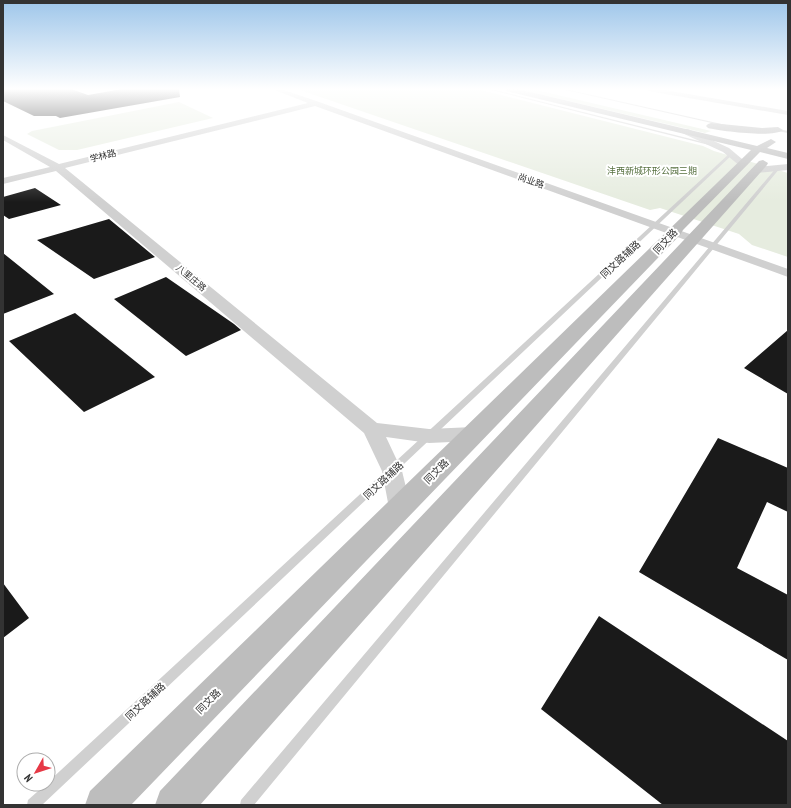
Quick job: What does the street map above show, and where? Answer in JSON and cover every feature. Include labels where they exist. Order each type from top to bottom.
[{"type":"main road","points":[[669,127],[770,152]]},
{"type":"main road","points":[[702,127],[770,152]]},
{"type":"main road","points":[[720,127],[762,131],[770,152]]},
{"type":"main road","name":"同文路","points":[[104,805],[473,434],[770,152]]},
{"type":"main road","name":"同文路","points":[[174,805],[686,233]]},
{"type":"street","name":"学林路","points":[[3,180],[215,127]]},
{"type":"street","name":"尚业路","points":[[385,127],[686,233],[788,266]]},
{"type":"street","points":[[685,131],[716,146],[770,152]]},
{"type":"street","name":"八里庄路","points":[[3,137],[55,166],[372,429]]},
{"type":"street","name":"学林路","points":[[3,177],[55,166]]},
{"type":"street","name":"尚业路","points":[[686,233],[788,273]]},
{"type":"street","points":[[372,429],[429,436],[473,434]]},
{"type":"street","points":[[372,429],[392,471],[400,508]]},
{"type":"lane","points":[[639,127],[716,146]]},
{"type":"lane","points":[[732,127],[742,129]]},
{"type":"lane","name":"同文路辅路","points":[[33,805],[429,436],[686,233],[770,152]]},
{"type":"lane","name":"同文路辅路","points":[[246,805],[686,233]]},
{"type":"green space","points":[[54,127],[176,127],[77,150],[59,150],[27,134],[32,131]]},
{"type":"green space","name":"沣西新城环形公园三期","points":[[407,127],[627,127],[703,146],[714,151],[788,173],[788,257],[752,245],[739,234],[660,208],[650,210]]},
{"type":"green space","points":[[678,127],[693,127],[711,131],[705,133]]},
{"type":"building","points":[[35,188],[61,205],[9,219],[3,215],[3,197]]},
{"type":"building","points":[[109,219],[155,257],[94,279],[37,240]]},
{"type":"building","points":[[3,253],[54,294],[3,314]]},
{"type":"building","points":[[166,277],[241,330],[186,356],[114,299]]},
{"type":"building","points":[[75,313],[155,377],[84,412],[9,341]]},
{"type":"building","points":[[788,330],[788,394],[744,368]]},
{"type":"building","points":[[718,438],[788,468],[788,512],[767,502],[737,568],[788,595],[788,660],[639,572]]},
{"type":"building","points":[[3,583],[29,618],[3,638]]},
{"type":"building","points":[[599,616],[788,741],[788,805],[663,805],[541,709]]}]
